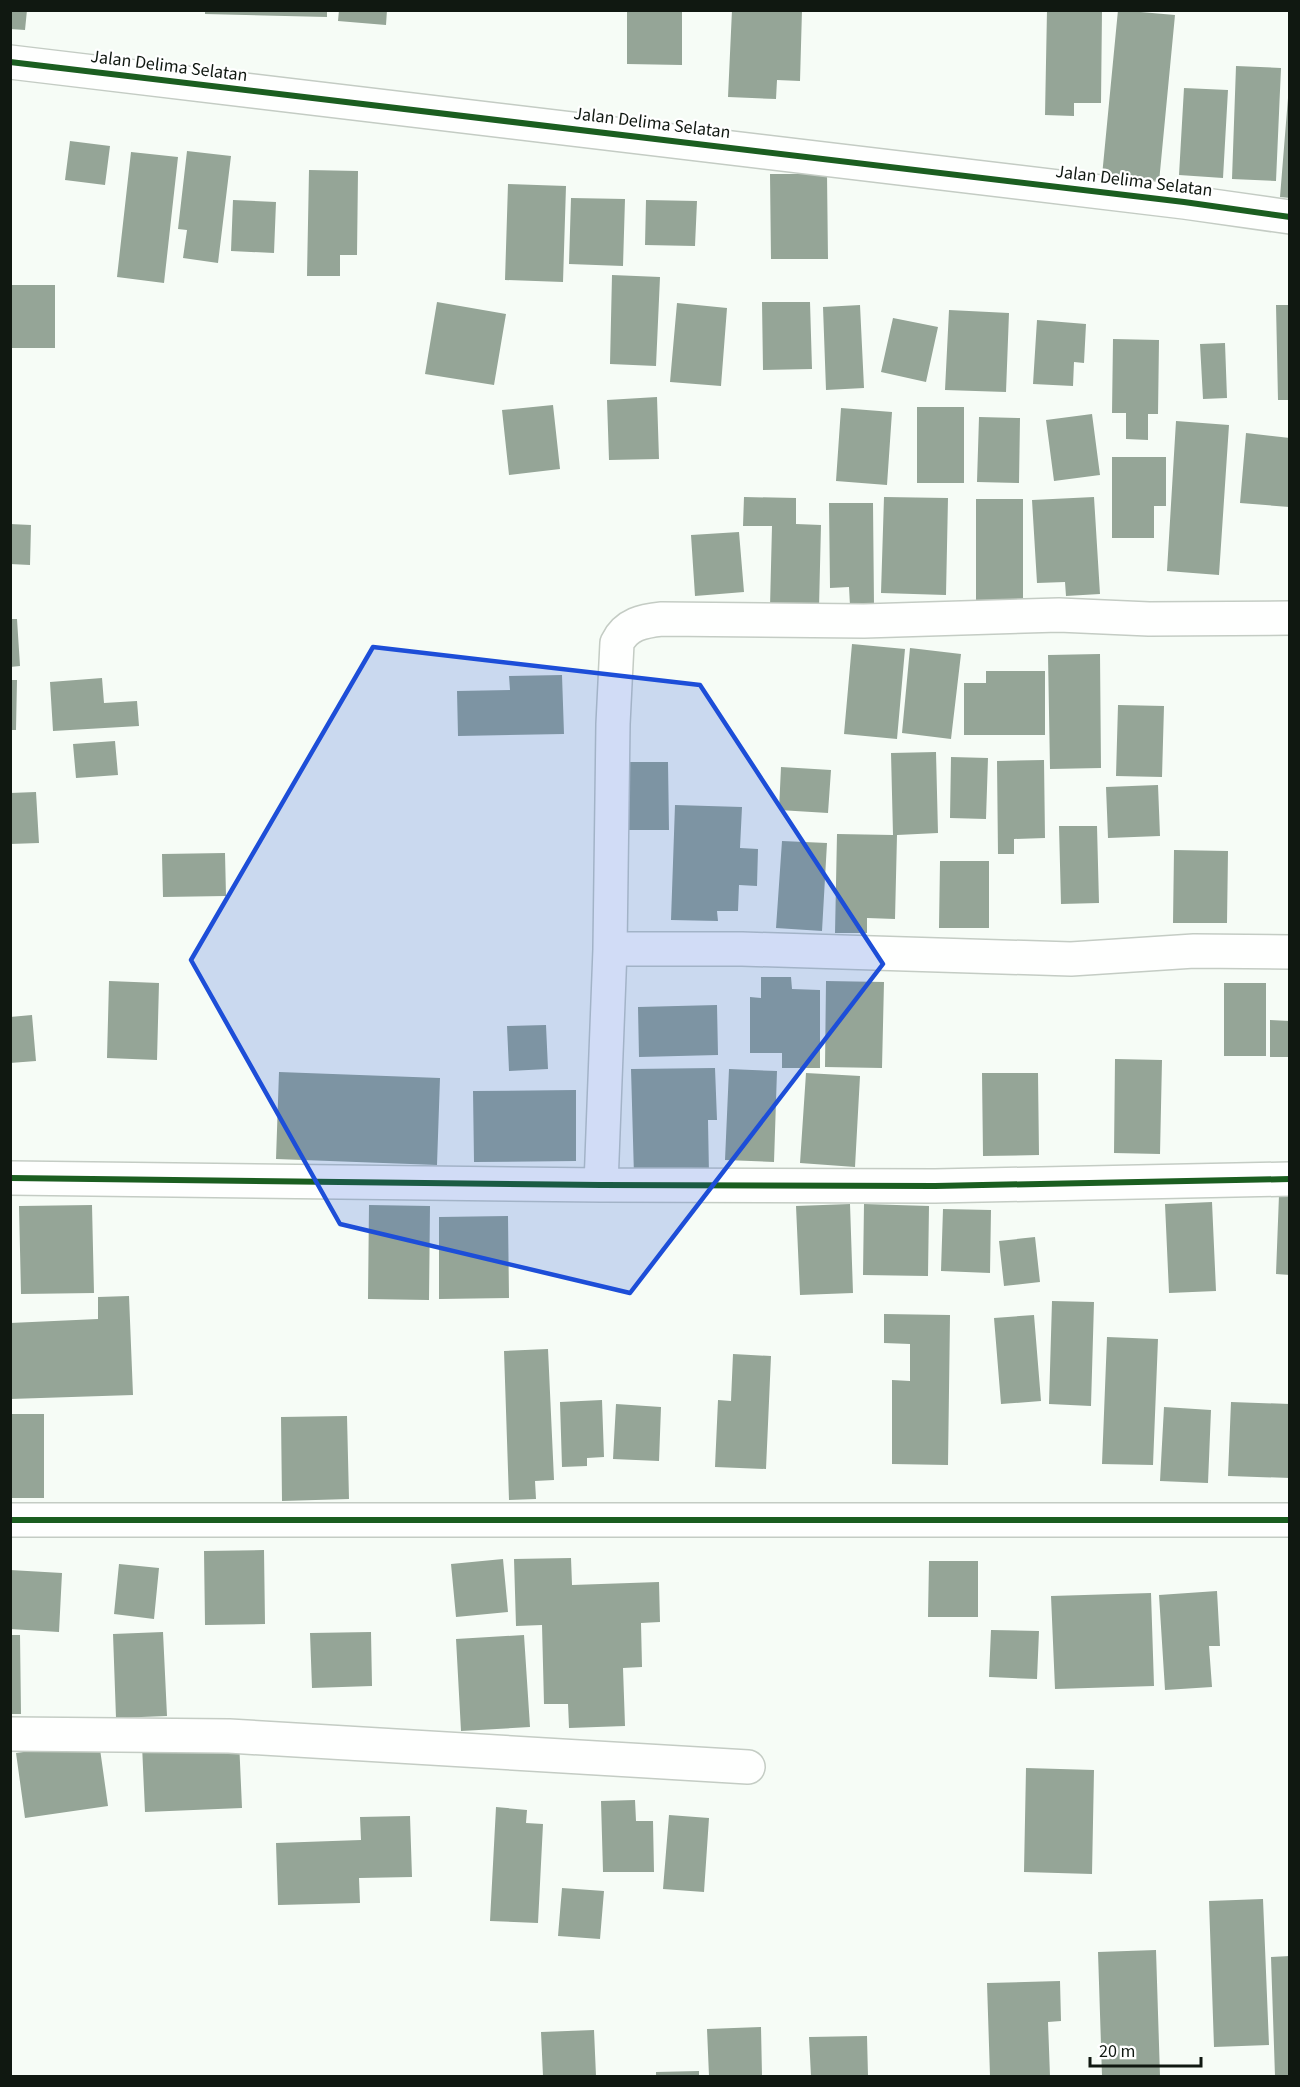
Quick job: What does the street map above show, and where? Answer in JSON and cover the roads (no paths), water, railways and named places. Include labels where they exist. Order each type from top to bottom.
[{"type":"street","name":"Jalan Delima Selatan","points":[[10,62],[1184,202],[1290,217]]},
{"type":"street","points":[[601,1185],[610,949],[613,724],[617,643],[627,628],[647,621],[662,620],[864,621],[1059,615],[1149,619],[1290,618]]},
{"type":"street","points":[[610,949],[742,949],[1071,959],[1194,951],[1290,952]]},
{"type":"street","points":[[10,1178],[601,1185],[935,1186],[1290,1179]]},
{"type":"street","points":[[10,1520],[1290,1520]]},
{"type":"street","points":[[10,1734],[229,1736],[748,1767]]}]
